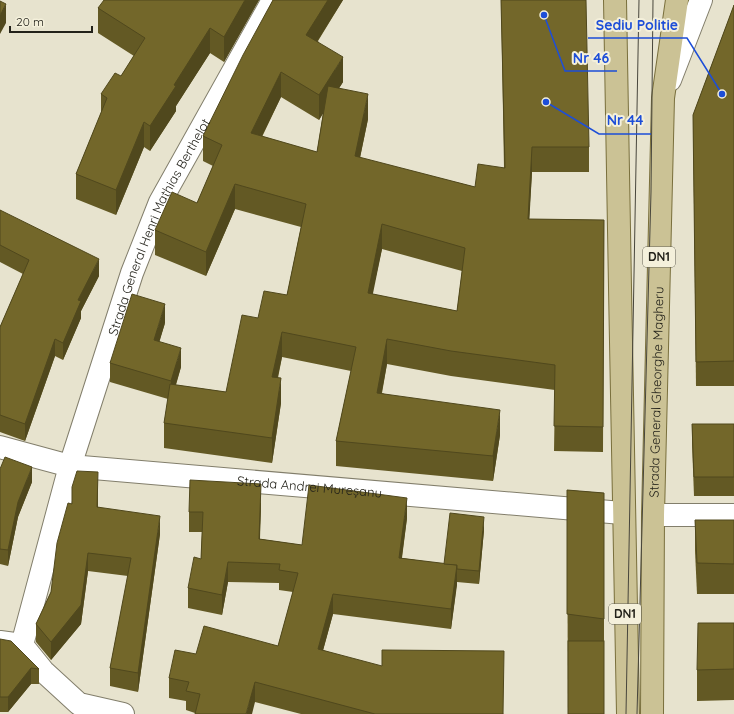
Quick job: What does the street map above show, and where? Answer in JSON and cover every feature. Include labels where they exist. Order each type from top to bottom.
[{"type":"main road","name":"DN1","points":[[615,0],[620,229],[622,513],[628,714]]},
{"type":"main road","name":"Strada General Gheorghe Magheru","points":[[652,714],[653,515],[663,98],[677,0]]},
{"type":"street","name":"Strada General Henri Mathias Berthelot","points":[[22,645],[70,466],[132,273],[160,202],[273,0]]},
{"type":"street","points":[[663,98],[701,0]]},
{"type":"street","name":"Strada Andrei Mureșanu","points":[[0,447],[70,466],[622,513]]},
{"type":"street","points":[[653,515],[734,515]]},
{"type":"street","points":[[0,642],[22,645],[42,671],[79,704],[123,714]]},
{"type":"building","points":[[104,0],[245,0],[224,37],[210,28],[174,85],[176,86],[150,126],[144,122],[116,190],[76,174],[107,98],[101,94],[115,73],[121,76],[145,38],[98,8]]},
{"type":"building","points":[[273,0],[328,0],[306,35],[343,57],[319,95],[281,72],[251,133],[317,152],[328,86],[368,94],[355,156],[475,187],[478,164],[505,168],[501,0],[586,0],[589,147],[532,147],[528,219],[604,220],[603,427],[554,426],[555,365],[451,351],[387,339],[377,393],[500,410],[493,456],[336,441],[356,347],[282,332],[272,377],[281,378],[272,438],[164,423],[170,384],[226,392],[242,315],[258,318],[264,291],[287,295],[306,204],[235,184],[206,252],[155,230],[172,192],[197,203],[222,145],[203,136],[243,55]],"holes":[[[382,224],[465,248],[457,311],[368,293]]]},
{"type":"building","points":[[0,1],[6,4],[0,15]]},
{"type":"building","points":[[734,5],[734,361],[696,362],[693,115]]},
{"type":"building","points":[[0,210],[99,259],[78,300],[81,301],[63,343],[55,339],[25,424],[0,415],[0,327],[29,260],[0,245]]},
{"type":"building","points":[[132,294],[165,304],[154,340],[181,348],[171,381],[110,363]]},
{"type":"building","points":[[692,424],[734,424],[734,477],[694,477]]},
{"type":"building","points":[[5,457],[32,467],[18,502],[8,550],[0,549],[0,469]]},
{"type":"building","points":[[77,471],[98,472],[97,507],[160,516],[138,673],[110,668],[131,558],[88,553],[81,605],[51,642],[36,624],[51,592],[57,543],[68,503],[72,504],[72,487]]},
{"type":"building","points":[[190,480],[261,484],[259,539],[302,545],[309,485],[407,498],[399,558],[457,565],[451,609],[333,594],[318,649],[382,666],[382,650],[504,651],[503,714],[375,714],[255,682],[246,714],[195,714],[200,694],[186,691],[189,682],[169,678],[175,650],[196,654],[204,626],[278,646],[298,573],[279,570],[280,564],[228,562],[222,595],[188,588],[194,557],[201,559],[203,512],[189,512]]},
{"type":"building","points":[[567,490],[604,493],[604,619],[567,614]]},
{"type":"building","points":[[450,513],[484,517],[479,571],[457,569],[457,565],[444,564]]},
{"type":"building","points":[[695,520],[734,520],[734,564],[697,563]]},
{"type":"building","points":[[698,623],[734,623],[734,669],[697,670]]},
{"type":"building","points":[[0,639],[11,641],[39,669],[31,668],[8,697],[0,697]]},
{"type":"building","points":[[568,641],[604,641],[604,714],[568,714]]},
{"type":"tram line","points":[[626,714],[639,0]]},
{"type":"tram line","points":[[637,714],[651,192],[653,0]]},
{"type":"place","name":"Nr 46","points":[[544,15]]},
{"type":"place","name":"Sediu Politie","points":[[722,94]]},
{"type":"place","name":"Nr 44","points":[[546,102]]}]
